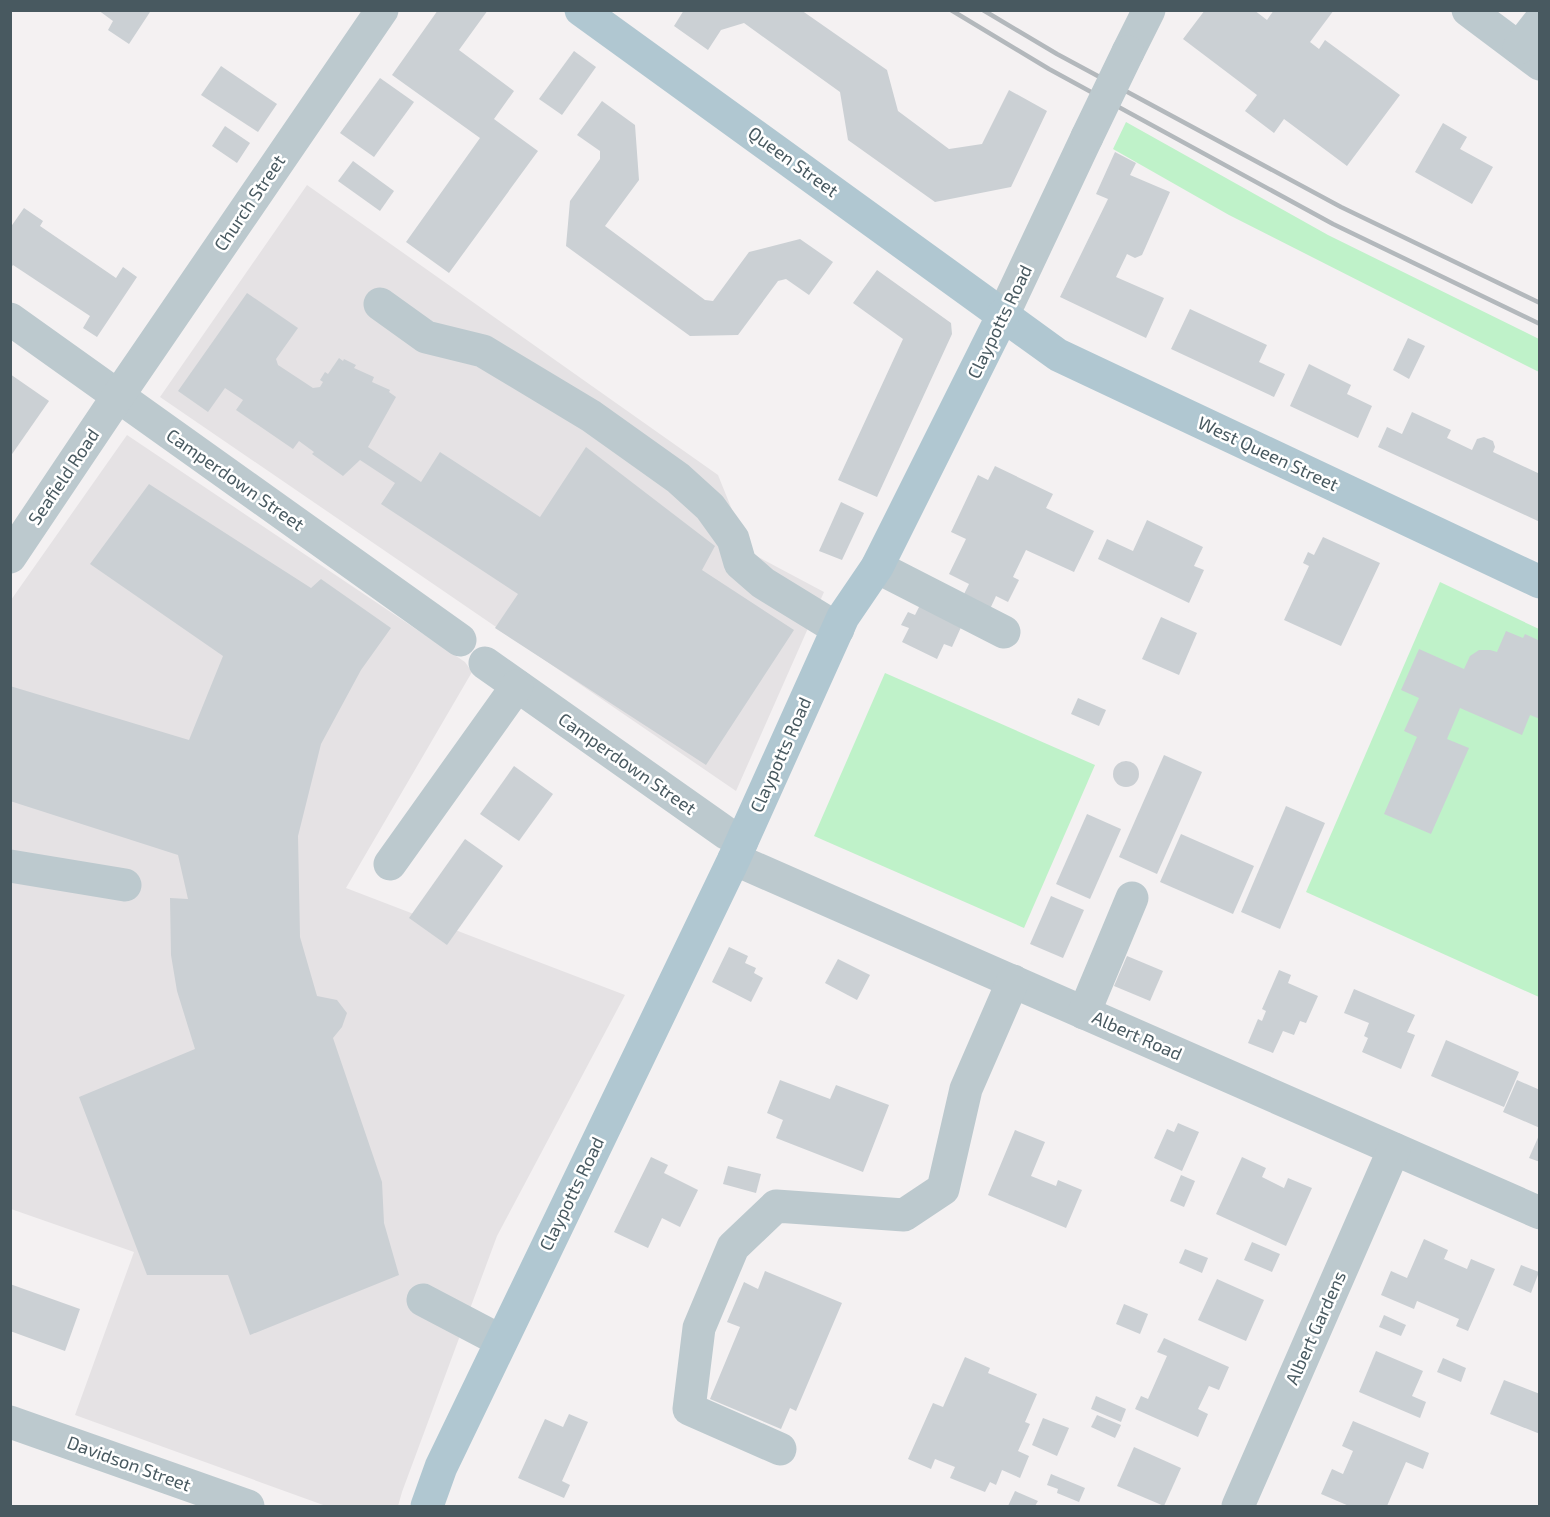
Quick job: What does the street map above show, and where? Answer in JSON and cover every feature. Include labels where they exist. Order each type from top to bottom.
[{"type":"main road","name":"Queen Street","points":[[582,10],[1003,315]]},
{"type":"main road","name":"Claypotts Road","points":[[427,1506],[441,1467],[738,850],[843,617],[877,567],[1003,315]]},
{"type":"main road","name":"West Queen Street","points":[[1003,315],[1058,355],[1539,582]]},
{"type":"street","name":"Church Street","points":[[117,396],[382,10]]},
{"type":"street","name":"Claypotts Road","points":[[1003,315],[1149,10]]},
{"type":"street","points":[[1468,10],[1529,56],[1539,21]]},
{"type":"street","points":[[380,304],[426,337],[483,351],[591,416],[659,464],[710,507],[733,539],[740,563],[763,583],[838,629]]},
{"type":"street","name":"Camperdown Street","points":[[10,319],[460,640]]},
{"type":"street","name":"Seafield Road","points":[[10,557],[117,396]]},
{"type":"street","points":[[877,567],[1004,632]]},
{"type":"street","name":"Camperdown Street","points":[[485,663],[716,826],[738,850]]},
{"type":"street","points":[[390,864],[517,686]]},
{"type":"street","name":"Albert Road","points":[[738,850],[1012,981],[1539,1213]]},
{"type":"street","points":[[10,866],[125,885]]},
{"type":"street","points":[[1084,1013],[1132,898]]},
{"type":"street","points":[[780,1449],[689,1409],[699,1328],[732,1247],[776,1206],[904,1215],[943,1189],[966,1089],[1012,981]]},
{"type":"street","name":"Albert Gardens","points":[[1239,1506],[1394,1149]]},
{"type":"street","points":[[423,1300],[501,1341]]},
{"type":"street","name":"Davidson Street","points":[[10,1422],[248,1506]]},
{"type":"shaded area","points":[[307,185],[718,475],[749,552],[824,592],[736,791],[160,397]]},
{"type":"shaded area","points":[[127,435],[465,662],[472,672],[346,888],[625,995],[497,1236],[398,1506],[326,1506],[75,1415],[134,1252],[11,1209],[11,600]]},
{"type":"green space","points":[[1126,122],[1328,235],[1539,339],[1539,372],[1229,215],[1113,149]]},
{"type":"green space","points":[[1440,582],[1539,629],[1539,997],[1306,892]]},
{"type":"green space","points":[[885,673],[1095,765],[1024,928],[814,836]]},
{"type":"building","points":[[98,10],[148,10],[150,12],[129,44],[108,30],[113,21]]},
{"type":"building","points":[[438,10],[488,10],[459,50],[514,91],[494,119],[538,151],[449,273],[406,242],[480,138],[392,75]]},
{"type":"building","points":[[684,10],[801,10],[887,70],[898,111],[949,149],[982,144],[1009,90],[1047,111],[1011,187],[935,202],[848,140],[840,92],[744,23],[721,30],[708,50],[674,26]]},
{"type":"building","points":[[1205,10],[1254,10],[1267,20],[1274,10],[1334,10],[1310,42],[1319,49],[1325,40],[1400,95],[1347,166],[1284,119],[1274,133],[1245,111],[1257,95],[1183,39]]},
{"type":"building","points":[[574,51],[596,67],[562,115],[539,99]]},
{"type":"building","points":[[221,66],[277,104],[258,132],[201,95]]},
{"type":"building","points":[[380,78],[414,102],[374,157],[340,133]]},
{"type":"building","points":[[602,101],[635,125],[639,180],[605,226],[705,300],[713,301],[749,252],[800,239],[833,262],[809,295],[786,279],[778,281],[738,335],[690,336],[566,246],[570,201],[600,159],[600,151],[577,135]]},
{"type":"building","points":[[1443,123],[1467,137],[1460,149],[1493,167],[1472,204],[1415,172]]},
{"type":"building","points":[[225,126],[250,143],[237,163],[212,146]]},
{"type":"building","points":[[1115,152],[1136,163],[1130,175],[1170,192],[1142,255],[1135,258],[1127,254],[1116,277],[1164,298],[1146,338],[1060,297],[1108,199],[1096,194]]},
{"type":"building","points":[[353,161],[394,191],[380,211],[338,181]]},
{"type":"building","points":[[24,208],[43,221],[40,226],[116,278],[123,267],[137,277],[97,337],[83,328],[90,316],[13,265],[10,269],[10,228]]},
{"type":"building","points":[[877,270],[951,323],[952,334],[877,497],[838,480],[903,339],[853,303]]},
{"type":"building","points":[[247,293],[298,328],[276,359],[278,365],[313,388],[320,387],[323,382],[320,380],[325,372],[328,374],[339,358],[343,361],[344,359],[356,365],[354,368],[374,377],[372,382],[390,390],[389,392],[396,397],[368,447],[421,482],[440,452],[540,517],[586,447],[715,546],[702,570],[794,630],[706,765],[495,628],[518,594],[381,504],[395,483],[360,460],[343,476],[312,454],[314,452],[299,441],[293,449],[236,410],[243,400],[225,388],[208,412],[178,391]]},
{"type":"building","points":[[1190,309],[1267,345],[1259,362],[1285,374],[1274,397],[1171,349]]},
{"type":"building","points":[[1408,338],[1425,346],[1409,379],[1393,370]]},
{"type":"building","points":[[1309,364],[1351,385],[1347,394],[1372,406],[1358,438],[1290,406]]},
{"type":"building","points":[[10,374],[49,401],[10,457]]},
{"type":"building","points":[[1412,412],[1451,430],[1447,438],[1472,450],[1477,439],[1484,437],[1493,441],[1495,447],[1493,452],[1540,474],[1540,522],[1378,447],[1387,427],[1402,434]]},
{"type":"building","points":[[995,466],[1053,494],[1046,508],[1094,531],[1074,572],[1026,550],[1013,577],[1019,580],[1008,602],[996,596],[990,609],[963,596],[969,584],[949,574],[966,539],[951,532],[978,475],[988,480]]},
{"type":"building","points":[[149,484],[311,588],[321,579],[391,628],[361,670],[321,744],[298,836],[300,937],[317,996],[337,1000],[347,1013],[342,1027],[333,1038],[382,1182],[384,1223],[399,1275],[250,1335],[228,1275],[147,1275],[79,1097],[195,1049],[177,991],[171,955],[170,898],[188,899],[178,855],[10,801],[10,686],[189,740],[223,656],[90,564]]},
{"type":"building","points":[[841,502],[864,513],[842,560],[819,551]]},
{"type":"building","points":[[1147,520],[1203,547],[1194,566],[1204,570],[1189,603],[1098,559],[1107,539],[1133,551]]},
{"type":"building","points":[[1323,537],[1380,563],[1341,646],[1284,620],[1309,566],[1303,563],[1308,552],[1314,555]]},
{"type":"building","points":[[920,605],[962,625],[952,647],[944,644],[937,659],[902,642],[909,628],[901,625],[908,612],[915,615]]},
{"type":"building","points":[[1161,617],[1197,633],[1179,675],[1142,659]]},
{"type":"building","points":[[1506,631],[1523,638],[1525,634],[1540,641],[1540,719],[1530,715],[1522,735],[1460,708],[1447,739],[1469,748],[1431,834],[1384,814],[1417,737],[1404,731],[1419,698],[1401,690],[1419,649],[1464,669],[1470,656],[1479,650],[1497,652]]},
{"type":"building","points":[[1078,698],[1106,710],[1099,726],[1071,714]]},
{"type":"building","points":[[1164,755],[1202,772],[1157,874],[1119,857]]},
{"type":"building","points":[[1126,761],[1135,765],[1139,774],[1135,783],[1126,787],[1117,783],[1113,774],[1117,765]]},
{"type":"building","points":[[514,766],[553,794],[519,841],[480,814]]},
{"type":"building","points":[[1286,806],[1325,823],[1280,929],[1241,912]]},
{"type":"building","points":[[1087,814],[1121,829],[1090,899],[1056,884]]},
{"type":"building","points":[[1181,834],[1254,866],[1233,914],[1160,882]]},
{"type":"building","points":[[465,839],[503,866],[447,945],[409,918]]},
{"type":"building","points":[[1051,896],[1084,910],[1063,958],[1030,944]]},
{"type":"building","points":[[729,947],[748,956],[745,963],[756,968],[754,973],[763,978],[751,1002],[712,982]]},
{"type":"building","points":[[1127,956],[1163,971],[1150,1001],[1114,986]]},
{"type":"building","points":[[838,959],[870,975],[857,1000],[825,983]]},
{"type":"building","points":[[1279,970],[1291,975],[1288,983],[1318,996],[1306,1023],[1300,1021],[1294,1035],[1283,1031],[1273,1053],[1248,1043],[1258,1019],[1262,1021],[1266,1011],[1262,1009]]},
{"type":"building","points":[[1354,989],[1415,1015],[1407,1032],[1415,1035],[1401,1069],[1362,1052],[1368,1038],[1364,1036],[1369,1023],[1344,1013]]},
{"type":"building","points":[[1446,1040],[1519,1072],[1504,1107],[1431,1076]]},
{"type":"building","points":[[780,1080],[830,1099],[836,1085],[889,1105],[863,1172],[776,1138],[783,1120],[767,1113]]},
{"type":"building","points":[[1517,1080],[1540,1090],[1540,1128],[1503,1112]]},
{"type":"building","points":[[1178,1123],[1199,1132],[1182,1171],[1154,1158],[1167,1129],[1174,1132]]},
{"type":"building","points":[[1015,1130],[1045,1142],[1031,1176],[1056,1186],[1058,1180],[1082,1190],[1066,1228],[988,1195]]},
{"type":"building","points":[[1540,1133],[1540,1162],[1529,1158]]},
{"type":"building","points":[[651,1157],[668,1165],[664,1173],[698,1190],[680,1227],[662,1218],[648,1248],[614,1232]]},
{"type":"building","points":[[1242,1157],[1266,1168],[1262,1177],[1284,1188],[1288,1178],[1312,1188],[1286,1246],[1216,1214]]},
{"type":"building","points":[[728,1166],[761,1174],[756,1193],[723,1184]]},
{"type":"building","points":[[1181,1175],[1195,1181],[1184,1207],[1170,1201]]},
{"type":"building","points":[[1424,1239],[1448,1250],[1444,1259],[1467,1269],[1471,1259],[1495,1269],[1468,1331],[1456,1326],[1459,1319],[1417,1301],[1414,1309],[1381,1295],[1391,1271],[1407,1278]]},
{"type":"building","points":[[1252,1242],[1280,1254],[1272,1272],[1244,1260]]},
{"type":"building","points":[[1185,1249],[1208,1258],[1202,1273],[1179,1263]]},
{"type":"building","points":[[1521,1265],[1539,1272],[1531,1293],[1513,1285]]},
{"type":"building","points":[[765,1271],[842,1303],[796,1411],[790,1408],[781,1429],[710,1399],[740,1327],[727,1322],[744,1282],[758,1289]]},
{"type":"building","points":[[1217,1279],[1264,1300],[1246,1341],[1198,1320]]},
{"type":"building","points":[[10,1284],[80,1309],[65,1351],[10,1331]]},
{"type":"building","points":[[1124,1304],[1148,1314],[1140,1334],[1116,1324]]},
{"type":"building","points":[[1384,1315],[1406,1325],[1401,1336],[1379,1327]]},
{"type":"building","points":[[1164,1338],[1229,1367],[1219,1390],[1209,1386],[1198,1409],[1208,1414],[1198,1437],[1135,1409],[1141,1396],[1148,1399],[1167,1356],[1157,1352]]},
{"type":"building","points":[[1376,1351],[1423,1371],[1412,1396],[1426,1402],[1420,1418],[1359,1392]]},
{"type":"building","points":[[965,1357],[990,1368],[988,1373],[1037,1394],[1025,1422],[1030,1424],[1018,1451],[1029,1456],[1020,1478],[1002,1470],[996,1485],[990,1482],[985,1492],[950,1478],[955,1467],[935,1459],[931,1469],[908,1459],[933,1403],[943,1407]]},
{"type":"building","points":[[1443,1358],[1466,1368],[1461,1382],[1437,1372]]},
{"type":"building","points":[[1504,1380],[1540,1394],[1540,1434],[1490,1414]]},
{"type":"building","points":[[1096,1396],[1126,1409],[1121,1422],[1091,1409]]},
{"type":"building","points":[[569,1414],[588,1422],[562,1481],[570,1485],[564,1498],[518,1478],[545,1419],[563,1427]]},
{"type":"building","points":[[1097,1415],[1121,1425],[1115,1438],[1091,1427]]},
{"type":"building","points":[[1043,1418],[1069,1428],[1057,1456],[1032,1445]]},
{"type":"building","points":[[1353,1421],[1429,1453],[1423,1469],[1406,1462],[1387,1506],[1349,1506],[1321,1494],[1332,1469],[1343,1474],[1353,1451],[1342,1446]]},
{"type":"building","points":[[1134,1447],[1181,1468],[1164,1506],[1117,1486]]},
{"type":"building","points":[[1051,1474],[1085,1488],[1079,1502],[1057,1493],[1058,1489],[1047,1485]]},
{"type":"building","points":[[1015,1491],[1038,1501],[1035,1506],[1008,1506]]},
{"type":"railway","points":[[951,10],[1049,69],[1333,224],[1540,324]]},
{"type":"railway","points":[[983,10],[1057,54],[1341,207],[1540,303]]}]
